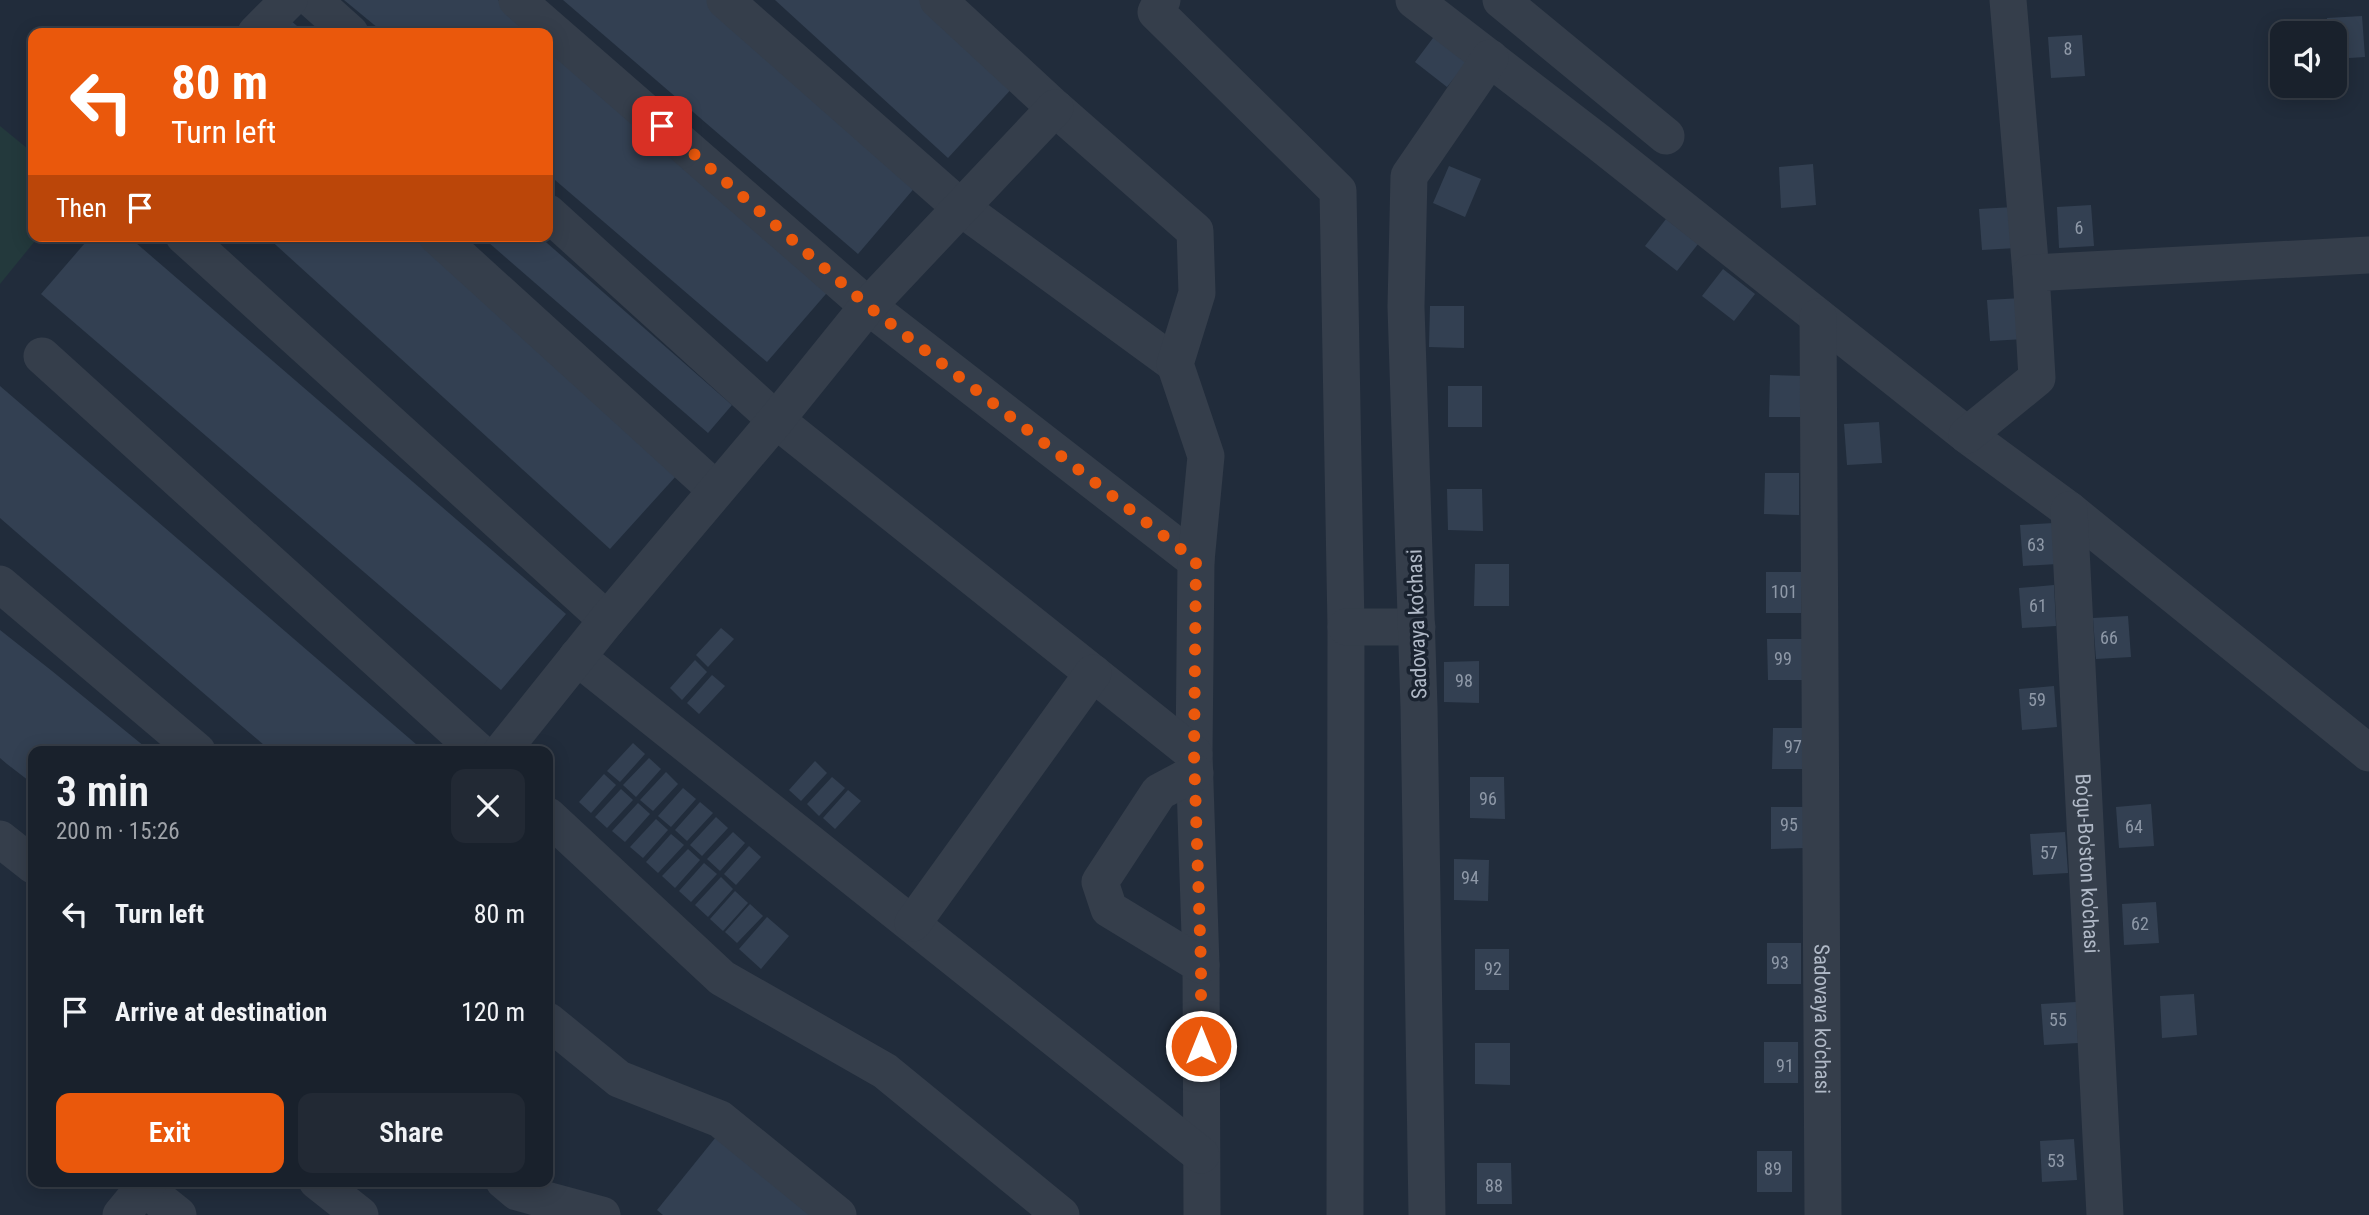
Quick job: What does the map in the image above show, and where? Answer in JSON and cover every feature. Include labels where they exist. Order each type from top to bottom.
[{"type":"street","points":[[261,28],[289,0]]},
{"type":"street","points":[[313,0],[344,28]]},
{"type":"street","points":[[517,0],[549,28]]},
{"type":"street","points":[[726,0],[960,207],[1174,364],[1206,456],[1196,561],[1194,763],[1201,965],[1202,1215]]},
{"type":"street","points":[[938,0],[1055,108],[1195,231],[1197,293],[1174,364]]},
{"type":"street","points":[[1162,0],[1156,12],[1338,191],[1346,627],[1345,1215]]},
{"type":"street","points":[[1413,0],[1597,141],[1967,435],[2069,510],[2369,753]]},
{"type":"street","points":[[1501,0],[1666,136]]},
{"type":"street","points":[[1967,435],[2037,379],[2031,273],[2008,0]]},
{"type":"street","points":[[553,31],[868,306],[1196,561]]},
{"type":"street","name":"Sadovaya ko'chasi","points":[[1427,1215],[1417,627],[1406,307],[1409,176],[1490,58]]},
{"type":"street","points":[[506,746],[868,306],[1055,108]]},
{"type":"street","points":[[553,218],[776,420],[1093,673],[1194,763]]},
{"type":"street","points":[[191,242],[607,620]]},
{"type":"street","points":[[444,242],[715,489]]},
{"type":"street","points":[[2031,273],[2369,255]]},
{"type":"street","name":"Sadovaya ko'chasi","points":[[1818,317],[1824,1215]]},
{"type":"street","points":[[42,356],[472,746]]},
{"type":"street","name":"Bo'gu-Bo'ston ko'chasi","points":[[2069,510],[2105,1215]]},
{"type":"street","points":[[0,584],[191,746]]},
{"type":"street","points":[[1346,627],[1417,627]]},
{"type":"street","points":[[577,657],[1201,1155]]},
{"type":"street","points":[[913,923],[1093,673]]},
{"type":"street","points":[[1194,763],[1159,792],[1100,882],[1109,909],[1201,965]]},
{"type":"street","points":[[553,821],[722,978],[885,1071],[1061,1215]]},
{"type":"street","points":[[0,839],[28,861]]},
{"type":"street","points":[[553,1025],[619,1079],[720,1119],[838,1215]]},
{"type":"street","points":[[325,1187],[360,1215]]},
{"type":"street","points":[[511,1187],[517,1192],[602,1215]]},
{"type":"street","points":[[138,1194],[178,1215]]},
{"type":"green space","points":[[0,126],[28,149],[28,242],[34,242],[0,284]]},
{"type":"building","points":[[344,0],[498,0],[531,28],[378,28]]},
{"type":"building","points":[[563,0],[715,0],[923,178],[858,254]]},
{"type":"building","points":[[775,0],[923,0],[1015,85],[948,158]]},
{"type":"building","points":[[281,12],[299,28],[267,28]]},
{"type":"building","points":[[2362,16],[2365,57],[2347,58],[2347,21],[2327,21],[2327,18]]},
{"type":"building","points":[[1436,34],[1469,60],[1447,87],[1415,62]]},
{"type":"building","points":[[2082,35],[2085,76],[2051,78],[2048,37]]},
{"type":"building","points":[[553,47],[832,287],[767,362],[553,178]]},
{"type":"building","points":[[1813,164],[1816,205],[1781,208],[1779,167]]},
{"type":"building","points":[[1449,166],[1481,179],[1465,217],[1433,203]]},
{"type":"building","points":[[2091,205],[2094,246],[2059,248],[2057,207]]},
{"type":"building","points":[[2014,207],[2016,248],[1982,250],[1979,209]]},
{"type":"building","points":[[1666,219],[1698,244],[1677,271],[1645,246]]},
{"type":"building","points":[[86,242],[135,242],[566,614],[501,690],[41,294]]},
{"type":"building","points":[[273,242],[421,242],[677,475],[610,549]]},
{"type":"building","points":[[488,242],[546,242],[732,405],[708,433]]},
{"type":"building","points":[[1723,269],[1755,294],[1734,321],[1702,296]]},
{"type":"building","points":[[2022,298],[2025,339],[1990,341],[1987,300]]},
{"type":"building","points":[[1430,306],[1464,306],[1464,348],[1429,347]]},
{"type":"building","points":[[1770,375],[1804,376],[1804,417],[1769,417]]},
{"type":"building","points":[[0,386],[418,746],[265,746],[0,518]]},
{"type":"building","points":[[1448,386],[1482,386],[1482,427],[1448,427]]},
{"type":"building","points":[[1879,422],[1882,463],[1847,465],[1844,424]]},
{"type":"building","points":[[1765,473],[1799,473],[1799,515],[1764,514]]},
{"type":"building","points":[[1447,489],[1482,489],[1483,531],[1448,530]]},
{"type":"building","points":[[2054,523],[2057,564],[2023,566],[2020,525]]},
{"type":"building","points":[[1475,564],[1509,564],[1509,606],[1474,606]]},
{"type":"building","points":[[1766,572],[1801,572],[1801,613],[1766,613]]},
{"type":"building","points":[[2054,585],[2056,626],[2022,628],[2019,588]]},
{"type":"building","points":[[2128,616],[2131,657],[2096,659],[2093,618]]},
{"type":"building","points":[[721,628],[734,639],[708,667],[696,655]]},
{"type":"building","points":[[0,630],[144,746],[28,746],[28,780],[0,758]]},
{"type":"building","points":[[1767,639],[1802,639],[1802,680],[1768,680]]},
{"type":"building","points":[[695,660],[707,672],[682,700],[670,688]]},
{"type":"building","points":[[1479,661],[1479,703],[1444,702],[1444,662]]},
{"type":"building","points":[[712,675],[725,686],[699,714],[687,703]]},
{"type":"building","points":[[2054,686],[2057,727],[2022,730],[2019,689]]},
{"type":"building","points":[[1773,728],[1807,728],[1807,769],[1772,769]]},
{"type":"building","points":[[633,743],[645,754],[620,782],[607,771]]},
{"type":"building","points":[[649,758],[661,769],[636,797],[623,785]]},
{"type":"building","points":[[815,761],[827,773],[801,801],[789,790]]},
{"type":"building","points":[[666,772],[678,784],[653,811],[640,800]]},
{"type":"building","points":[[604,774],[616,785],[591,813],[579,802]]},
{"type":"building","points":[[832,777],[845,788],[819,816],[807,804]]},
{"type":"building","points":[[1470,777],[1504,777],[1505,819],[1470,818]]},
{"type":"building","points":[[683,788],[696,799],[671,827],[658,816]]},
{"type":"building","points":[[621,789],[633,800],[607,828],[595,817]]},
{"type":"building","points":[[848,790],[861,801],[835,829],[823,818]]},
{"type":"building","points":[[700,802],[713,813],[687,841],[675,830]]},
{"type":"building","points":[[638,803],[650,814],[625,842],[612,831]]},
{"type":"building","points":[[2151,804],[2154,846],[2119,848],[2116,807]]},
{"type":"building","points":[[1771,807],[1806,807],[1806,848],[1771,849]]},
{"type":"building","points":[[716,817],[728,828],[702,856],[690,845]]},
{"type":"building","points":[[656,819],[668,830],[643,858],[630,847]]},
{"type":"building","points":[[733,832],[745,843],[720,871],[707,859]]},
{"type":"building","points":[[2065,832],[2068,873],[2033,875],[2030,834]]},
{"type":"building","points":[[671,834],[684,845],[658,873],[646,862]]},
{"type":"building","points":[[749,846],[761,857],[736,885],[724,874]]},
{"type":"building","points":[[688,849],[700,860],[675,888],[662,876]]},
{"type":"building","points":[[1454,859],[1489,860],[1488,901],[1454,900]]},
{"type":"building","points":[[704,863],[717,874],[691,902],[679,891]]},
{"type":"building","points":[[721,877],[733,889],[708,917],[695,905]]},
{"type":"building","points":[[735,891],[748,903],[723,931],[710,919]]},
{"type":"building","points":[[2156,902],[2159,943],[2124,945],[2122,904]]},
{"type":"building","points":[[750,904],[763,916],[737,943],[725,932]]},
{"type":"building","points":[[767,917],[789,936],[761,969],[739,949]]},
{"type":"building","points":[[1767,943],[1801,943],[1801,984],[1767,984]]},
{"type":"building","points":[[1475,949],[1509,949],[1509,990],[1475,990]]},
{"type":"building","points":[[2194,994],[2197,1035],[2162,1038],[2160,996]]},
{"type":"building","points":[[2076,1002],[2078,1043],[2044,1045],[2041,1004]]},
{"type":"building","points":[[1764,1042],[1798,1042],[1798,1083],[1764,1083]]},
{"type":"building","points":[[1475,1043],[1510,1043],[1510,1085],[1475,1084]]},
{"type":"building","points":[[720,1132],[821,1215],[663,1215],[657,1210]]},
{"type":"building","points":[[2074,1139],[2077,1180],[2042,1182],[2040,1141]]},
{"type":"building","points":[[1757,1151],[1792,1151],[1792,1192],[1757,1192]]},
{"type":"building","points":[[1477,1163],[1511,1163],[1512,1204],[1477,1204]]},
{"type":"route","points":[[662,126],[868,306],[1196,561],[1194,754],[1201,1046]]}]
